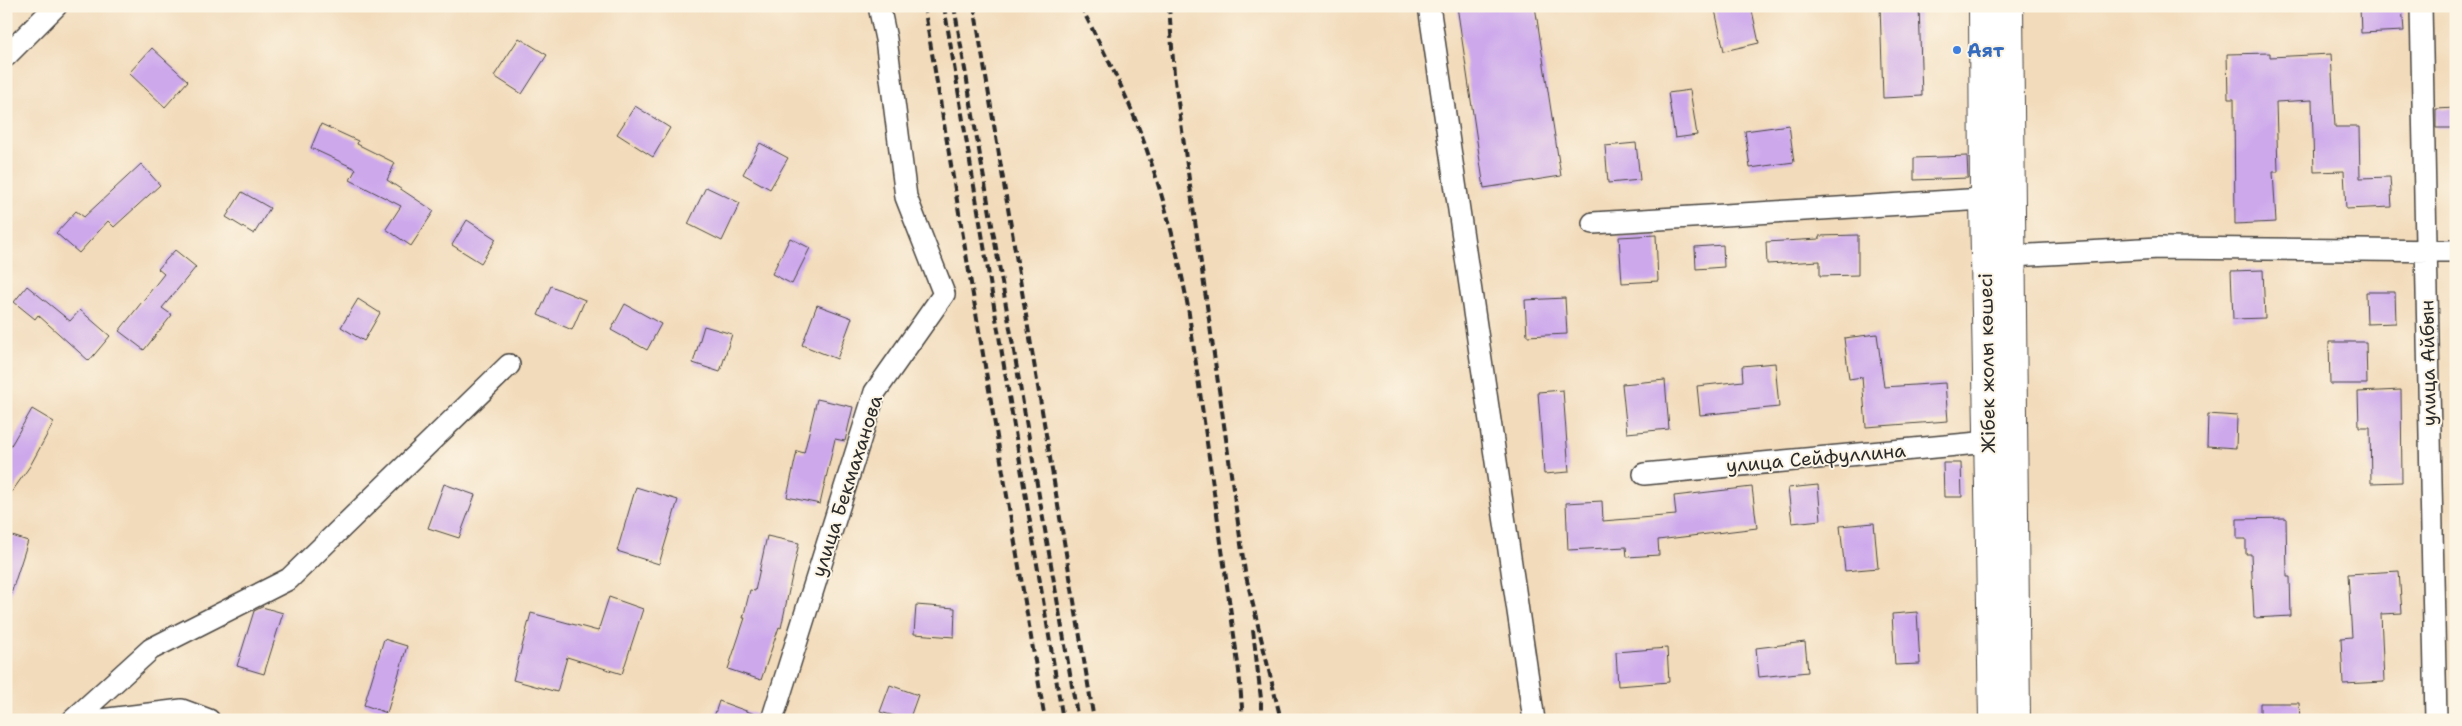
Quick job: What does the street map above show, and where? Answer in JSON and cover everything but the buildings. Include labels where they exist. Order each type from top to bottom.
[{"type":"main road","name":"Жібек жолы көшесі","points":[[1983,6],[1984,199],[1993,720]]},
{"type":"main road","name":"Жібек жолы көшесі","points":[[2008,6],[2016,720]]},
{"type":"street","points":[[6,56],[56,6]]},
{"type":"street","name":"улица Бекмаханова","points":[[772,720],[875,392],[944,294],[906,197],[886,39],[879,6]]},
{"type":"street","points":[[1429,6],[1534,720]]},
{"type":"street","name":"улица Айбын","points":[[2421,6],[2436,720]]},
{"type":"street","points":[[1593,223],[1984,199]]},
{"type":"street","points":[[2010,256],[2158,248],[2425,252],[2456,250]]},
{"type":"street","points":[[73,720],[151,649],[289,579],[509,365]]},
{"type":"street","name":"улица Сейфуллина","points":[[1644,474],[1988,442]]},
{"type":"street","points":[[100,720],[182,710],[209,720]]},
{"type":"railway","points":[[924,6],[1045,720]]},
{"type":"railway","points":[[944,6],[1063,720]]},
{"type":"railway","points":[[954,6],[1078,720]]},
{"type":"railway","points":[[974,6],[1094,720]]},
{"type":"railway","points":[[1081,6],[1117,78],[1138,127],[1164,203],[1177,255],[1188,307],[1239,671],[1243,720]]},
{"type":"railway","points":[[1169,6],[1174,74],[1245,572],[1281,720]]},
{"type":"railway","points":[[1253,630],[1261,699],[1261,720]]},
{"type":"place","name":"Аят","points":[[1957,50]]}]
